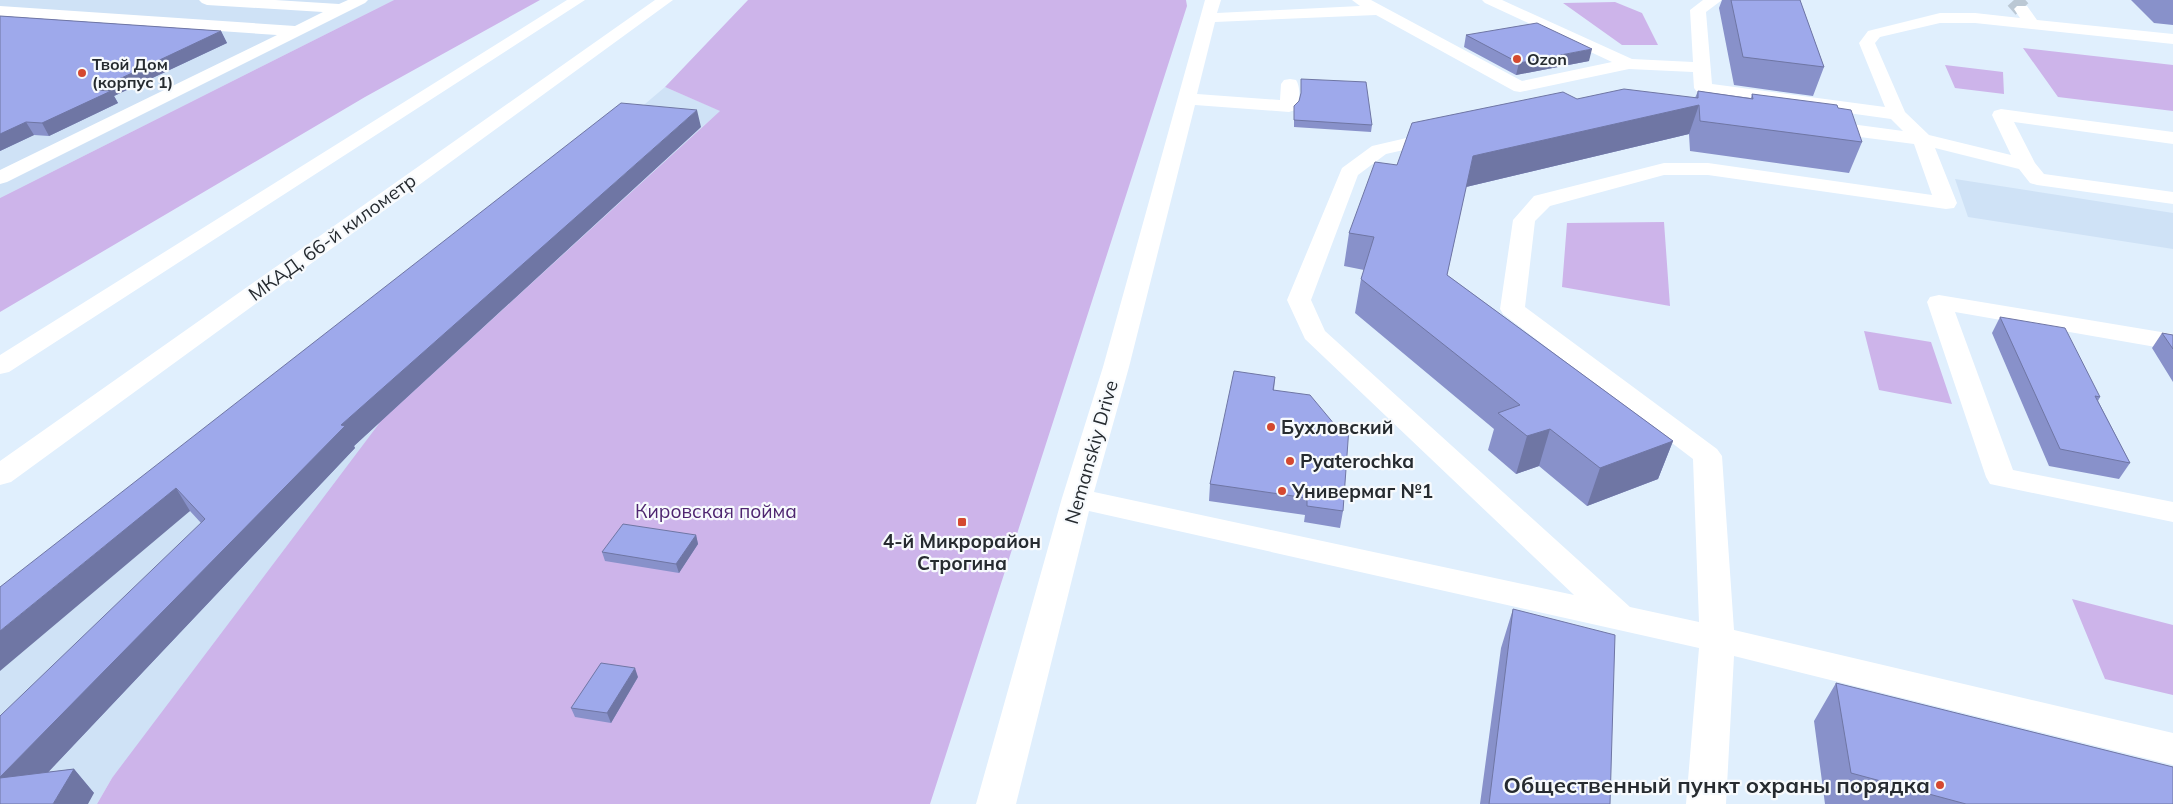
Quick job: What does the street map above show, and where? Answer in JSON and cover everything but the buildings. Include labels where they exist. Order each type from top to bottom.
[{"type":"main road","points":[[207,0],[342,9]]},
{"type":"main road","points":[[0,178],[360,0]]},
{"type":"main road","points":[[0,364],[577,0]]},
{"type":"main road","name":"МКАД, 66-й километр","points":[[0,475],[665,0]]},
{"type":"main road","name":"Nemanskiy Drive","points":[[996,804],[1077,498],[1116,367],[1212,0]]},
{"type":"main road","points":[[1360,0],[1520,86],[1629,64],[1702,67]]},
{"type":"main road","points":[[1490,0],[1629,64]]},
{"type":"main road","points":[[1714,0],[1698,10],[1704,88],[1897,114]]},
{"type":"main road","points":[[2022,9],[2032,24]]},
{"type":"main road","points":[[1208,18],[1380,10]]},
{"type":"main road","points":[[0,11],[298,31]]},
{"type":"main road","points":[[1706,804],[1717,639],[1707,456],[1512,309],[1524,220],[1542,201],[1664,169],[1708,168],[1946,203],[1922,139],[1897,114],[1867,44],[1874,34],[1940,18],[1975,18],[2173,39]]},
{"type":"main road","points":[[1286,127],[1290,84]]},
{"type":"main road","points":[[1186,99],[1288,106]]},
{"type":"main road","points":[[2173,138],[2001,115],[2026,166],[2037,178],[2173,198]]},
{"type":"main road","points":[[1803,124],[1922,139],[2026,166]]},
{"type":"main road","points":[[1465,130],[1378,150],[1349,172],[1299,300],[1314,334],[1619,617]]},
{"type":"main road","points":[[2173,342],[1939,302],[2001,477],[2173,512]]},
{"type":"main road","points":[[1077,498],[1717,639],[2173,749]]},
{"type":"shaded area","points":[[0,0],[394,0],[0,198]]},
{"type":"shaded area","points":[[665,87],[721,111],[703,126],[112,778],[97,804],[0,804],[0,625]]},
{"type":"shaded area","points":[[1955,179],[2173,213],[2173,249],[1968,217]]},
{"type":"green space","points":[[394,0],[540,0],[365,97],[0,312],[0,198]]},
{"type":"green space","name":"Кировская пойма","points":[[748,0],[1186,0],[1187,6],[930,804],[97,804],[112,778],[381,421],[720,111],[665,87]]},
{"type":"green space","points":[[1615,2],[1642,13],[1658,45],[1622,45],[1563,3]]},
{"type":"green space","points":[[2023,48],[2173,65],[2173,111],[2058,97]]},
{"type":"green space","points":[[1945,65],[2003,72],[2004,94],[1955,88]]},
{"type":"green space","points":[[1664,222],[1670,306],[1562,287],[1567,223]]},
{"type":"green space","points":[[1864,331],[1931,342],[1952,404],[1879,390]]},
{"type":"green space","points":[[2072,599],[2173,625],[2173,695],[2105,679]]},
{"type":"tunnel","points":[[2014,0],[2022,9]]},
{"type":"place","name":"Ozon","points":[[1517,59]]},
{"type":"place","name":"Твой Дом (корпус 1)","points":[[82,73]]},
{"type":"place","name":"Бухловский","points":[[1271,427]]},
{"type":"place","name":"Pyaterochka","points":[[1290,461]]},
{"type":"place","name":"Универмаг №1","points":[[1282,491]]},
{"type":"place","name":"4-й Микрорайон Строгина","points":[[962,522]]},
{"type":"place","name":"Общественный пункт охраны порядка","points":[[1940,785]]}]
